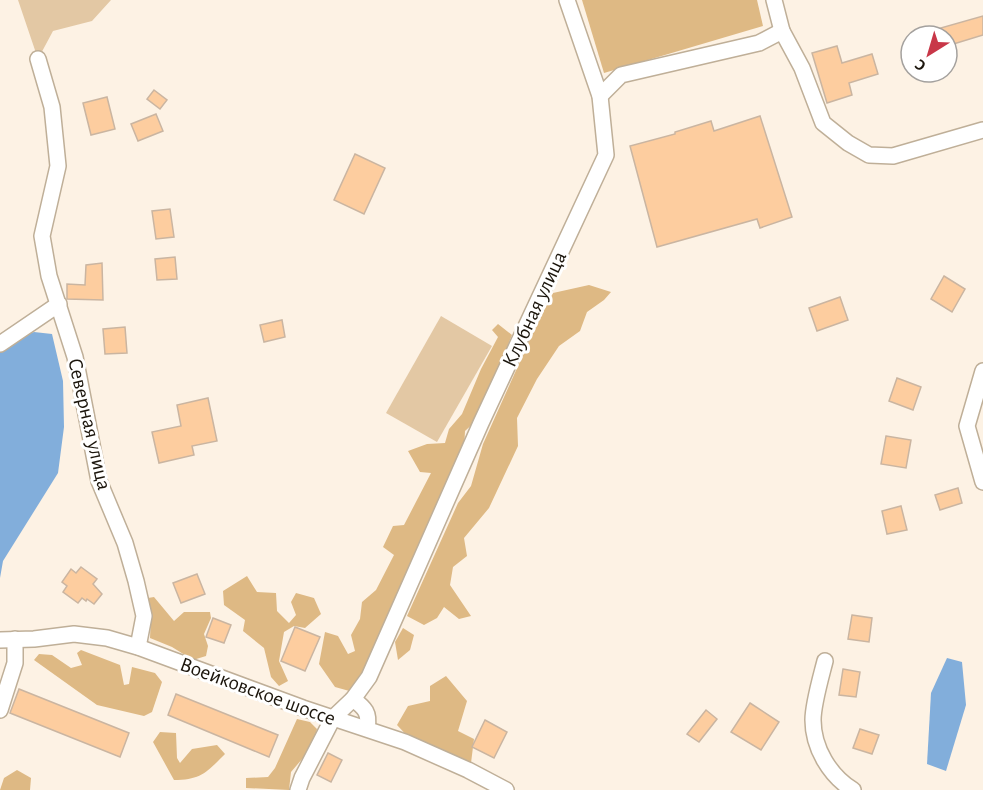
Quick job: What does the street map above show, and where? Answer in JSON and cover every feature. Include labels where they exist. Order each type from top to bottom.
[{"type":"street","name":"Клубная улица","points":[[298,790],[333,718],[353,699],[369,677],[481,423],[606,155],[600,96],[567,0]]},
{"type":"street","points":[[774,0],[782,31],[802,68],[823,123],[848,144],[869,154],[893,156],[983,129]]},
{"type":"street","points":[[600,96],[621,75],[759,43],[782,31]]},
{"type":"street","name":"Северная улица","points":[[38,59],[52,107],[58,166],[42,236],[49,276],[75,357],[96,472],[125,543],[136,581],[144,616],[138,647]]},
{"type":"street","points":[[0,344],[58,304]]},
{"type":"street","points":[[983,370],[967,426],[983,483]]},
{"type":"street","name":"Воейковское шоссе","points":[[8,640],[74,634],[107,638],[138,647],[333,718],[367,728],[468,770],[506,790]]},
{"type":"street","points":[[0,710],[15,663],[8,640]]},
{"type":"street","points":[[825,661],[813,720],[818,744],[829,770],[854,790]]},
{"type":"street","points":[[353,699],[363,706],[369,718],[367,728]]},
{"type":"shaded area","points":[[18,0],[111,0],[92,21],[53,31],[38,59]]},
{"type":"shaded area","points":[[582,0],[757,0],[763,26],[604,73]]},
{"type":"shaded area","points":[[589,285],[611,292],[587,312],[580,331],[559,346],[537,379],[517,418],[518,446],[489,508],[464,538],[467,556],[453,567],[450,585],[471,616],[459,619],[444,607],[437,618],[424,625],[407,616],[458,503],[471,486],[483,444],[535,328],[553,293]]},
{"type":"shaded area","points":[[441,316],[492,346],[437,442],[386,413]]},
{"type":"shaded area","points":[[498,324],[512,335],[494,386],[482,411],[465,431],[464,450],[372,663],[353,692],[335,687],[319,664],[325,632],[338,636],[348,654],[355,651],[351,635],[360,619],[362,602],[376,590],[394,555],[383,547],[393,526],[404,525],[431,473],[420,472],[408,451],[427,444],[445,443],[449,429],[462,414],[481,369],[498,337],[492,330]]},
{"type":"shaded area","points":[[247,576],[257,592],[276,593],[277,611],[289,623],[296,615],[291,602],[296,593],[314,598],[321,614],[305,628],[294,626],[284,632],[279,661],[288,681],[279,686],[271,677],[264,648],[243,631],[245,620],[224,605],[223,591]]},
{"type":"shaded area","points":[[154,597],[174,621],[184,612],[210,612],[211,618],[204,634],[208,646],[206,656],[193,660],[172,647],[150,638],[151,616],[148,598]]},
{"type":"shaded area","points":[[403,628],[414,635],[410,650],[398,660],[395,642]]},
{"type":"shaded area","points":[[81,650],[120,665],[124,685],[129,684],[132,667],[155,673],[162,682],[152,712],[144,716],[97,705],[34,660],[39,654],[52,655],[71,668],[82,665],[77,653]]},
{"type":"shaded area","points":[[446,676],[467,701],[458,731],[474,739],[471,763],[413,742],[397,725],[408,706],[430,701],[430,686]]},
{"type":"shaded area","points":[[297,719],[310,722],[317,729],[314,745],[291,772],[289,790],[246,788],[246,778],[268,777],[275,768]]},
{"type":"shaded area","points":[[160,732],[176,733],[177,758],[180,763],[192,749],[217,745],[225,754],[203,774],[183,780],[174,780],[153,742]]},
{"type":"shaded area","points":[[17,770],[31,778],[30,790],[0,790],[4,778]]},
{"type":"water","points":[[34,332],[52,334],[63,381],[64,427],[58,473],[3,561],[0,578],[0,352],[10,341]]},
{"type":"water","points":[[947,658],[962,662],[966,705],[946,771],[927,764],[931,693]]},
{"type":"building","points":[[983,16],[983,35],[959,42],[959,24],[955,24]]},
{"type":"building","points":[[837,46],[842,63],[872,54],[878,74],[849,83],[852,95],[827,103],[812,53]]},
{"type":"building","points":[[154,90],[167,100],[160,109],[147,99]]},
{"type":"building","points":[[107,97],[115,129],[91,135],[83,103]]},
{"type":"building","points":[[156,114],[163,131],[138,141],[131,124]]},
{"type":"building","points":[[760,116],[792,217],[760,228],[757,219],[657,247],[630,146],[675,134],[675,132],[711,121],[714,131]]},
{"type":"building","points":[[355,154],[385,168],[364,214],[334,200]]},
{"type":"building","points":[[170,209],[174,237],[156,239],[152,211]]},
{"type":"building","points":[[175,257],[177,279],[157,280],[155,259]]},
{"type":"building","points":[[102,263],[103,300],[67,299],[67,284],[85,285],[86,265]]},
{"type":"building","points":[[944,276],[965,289],[952,312],[931,299]]},
{"type":"building","points":[[840,297],[848,320],[817,331],[809,308]]},
{"type":"building","points":[[282,320],[285,337],[264,342],[260,325]]},
{"type":"building","points":[[125,327],[127,353],[105,354],[103,329]]},
{"type":"building","points":[[897,378],[921,387],[913,410],[889,401]]},
{"type":"building","points":[[208,398],[217,441],[192,446],[194,455],[159,463],[152,432],[181,426],[177,405]]},
{"type":"building","points":[[886,436],[911,440],[906,468],[881,464]]},
{"type":"building","points":[[958,488],[962,503],[940,510],[935,495]]},
{"type":"building","points":[[901,506],[907,530],[887,534],[882,511]]},
{"type":"building","points":[[81,567],[97,579],[93,584],[102,594],[94,604],[82,598],[78,603],[63,592],[67,586],[62,582],[71,569],[76,573]]},
{"type":"building","points":[[197,574],[205,594],[181,603],[173,583]]},
{"type":"building","points":[[852,615],[872,618],[869,642],[848,639]]},
{"type":"building","points":[[213,618],[231,625],[224,643],[206,637]]},
{"type":"building","points":[[295,627],[320,637],[305,671],[281,661]]},
{"type":"building","points":[[843,669],[860,672],[856,697],[839,695]]},
{"type":"building","points":[[19,689],[129,733],[120,757],[10,713]]},
{"type":"building","points":[[176,694],[278,735],[269,757],[168,715]]},
{"type":"building","points":[[750,703],[779,722],[761,750],[731,732]]},
{"type":"building","points":[[706,710],[717,719],[699,742],[687,734]]},
{"type":"building","points":[[485,720],[507,732],[494,758],[472,747]]},
{"type":"building","points":[[860,729],[879,735],[872,754],[853,748]]},
{"type":"building","points":[[328,753],[342,760],[331,782],[317,775]]}]
